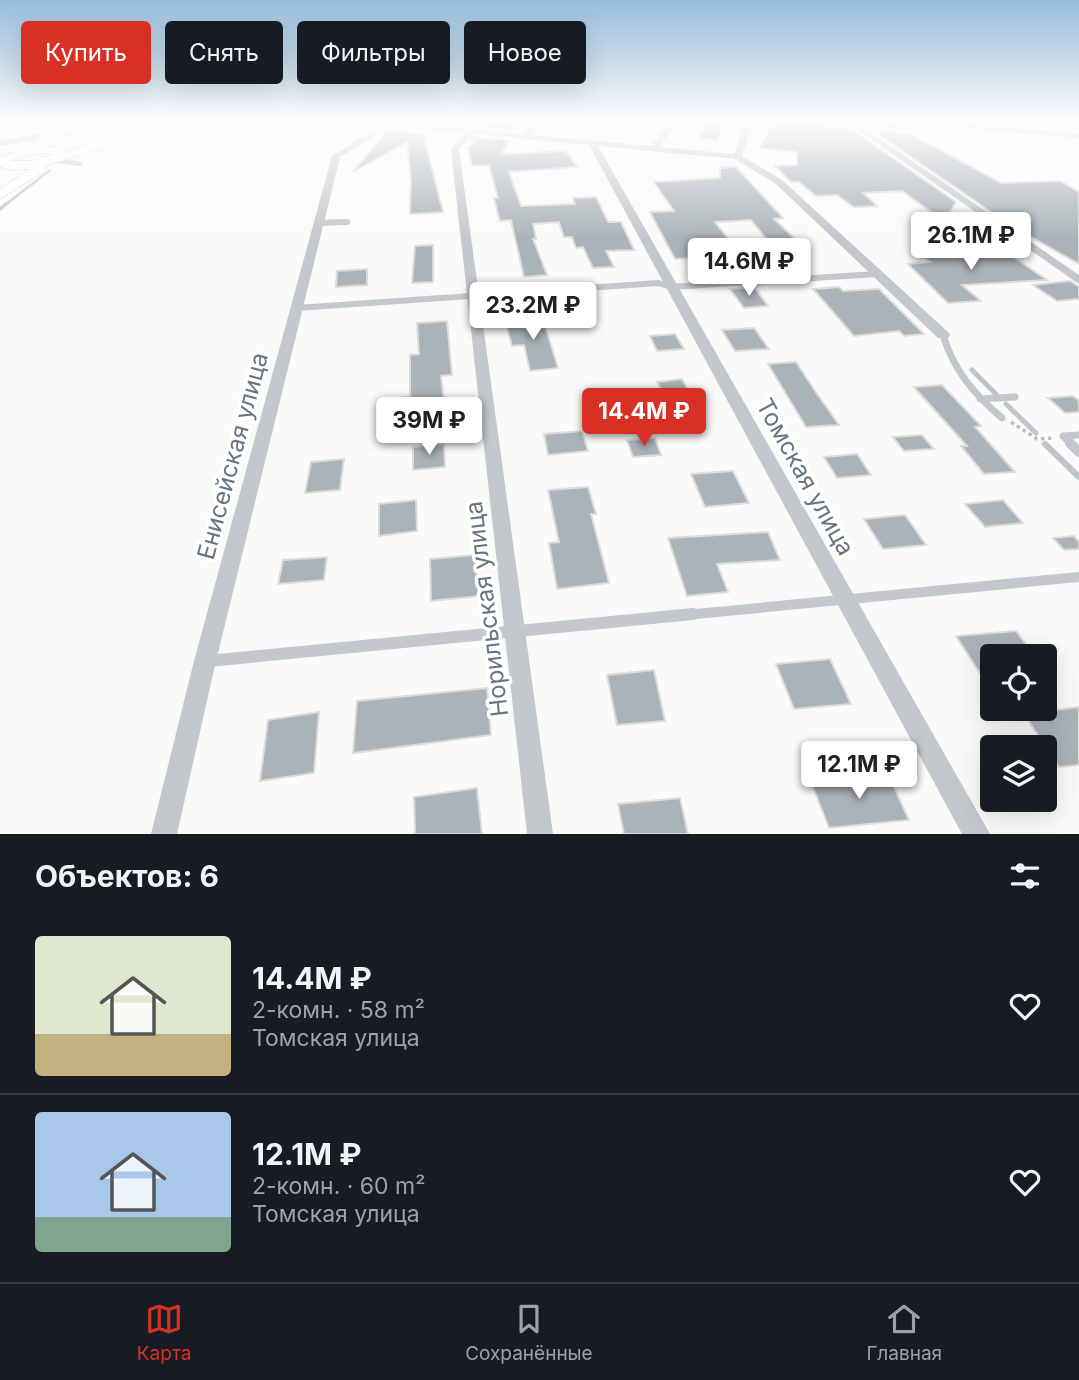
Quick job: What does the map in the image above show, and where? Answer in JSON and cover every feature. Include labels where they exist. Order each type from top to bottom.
[{"type":"street","points":[[4,161],[3,165],[17,175]]},
{"type":"street","points":[[0,195],[17,175],[47,161]]},
{"type":"street","name":"Енисейская улица","points":[[164,834],[205,661],[335,161]]},
{"type":"street","name":"Норильская улица","points":[[457,161],[540,834]]},
{"type":"street","name":"Томская улица","points":[[602,161],[977,834]]},
{"type":"street","points":[[744,161],[779,182],[943,335]]},
{"type":"street","points":[[907,161],[1079,280]]},
{"type":"lane","points":[[66,161],[80,164]]},
{"type":"lane","points":[[318,223],[347,222]]},
{"type":"lane","points":[[297,308],[658,283],[671,286],[877,274]]},
{"type":"lane","points":[[943,335],[951,365],[980,399],[1002,418]]},
{"type":"lane","points":[[980,399],[1015,397]]},
{"type":"lane","points":[[1063,436],[1079,435]]},
{"type":"lane","points":[[1063,436],[1079,452]]},
{"type":"lane","points":[[205,661],[1079,577]]},
{"type":"path","points":[[1002,418],[1019,425],[1037,439],[1063,436]]},
{"type":"building","points":[[362,161],[373,161],[353,172]]},
{"type":"building","points":[[409,161],[430,161],[443,212],[410,214]]},
{"type":"building","points":[[471,161],[573,161],[577,167],[509,172],[521,206],[575,204],[573,198],[596,197],[608,222],[621,222],[634,250],[606,251],[614,267],[593,268],[583,247],[576,248],[572,237],[564,237],[559,222],[533,224],[536,239],[533,239],[547,275],[524,277],[511,220],[500,221],[494,198],[498,198],[489,165],[472,166]]},
{"type":"building","points":[[797,161],[897,161],[956,202],[944,221],[902,191],[863,193],[877,206],[854,207],[837,195],[816,196],[799,182],[791,182],[775,166],[797,165]]},
{"type":"building","points":[[917,161],[961,161],[1001,183],[1060,181],[1079,192],[1079,264],[1010,225]]},
{"type":"building","points":[[736,167],[783,218],[774,219],[796,240],[769,242],[751,220],[715,222],[752,270],[741,271],[746,277],[723,278],[707,257],[675,259],[650,212],[674,211],[654,182],[720,178],[720,168]]},
{"type":"building","points":[[433,245],[433,282],[412,283],[415,246]]},
{"type":"building","points":[[1000,248],[1047,280],[962,285],[981,301],[948,303],[908,264],[930,262],[918,253]]},
{"type":"building","points":[[367,269],[367,285],[336,287],[337,271]]},
{"type":"building","points":[[1070,281],[1079,287],[1079,299],[1057,301],[1033,285]]},
{"type":"building","points":[[754,287],[768,306],[744,308],[730,289]]},
{"type":"building","points":[[839,287],[843,291],[879,289],[924,334],[904,336],[899,331],[854,336],[813,289]]},
{"type":"building","points":[[542,316],[558,368],[530,371],[524,345],[512,346],[505,320]]},
{"type":"building","points":[[447,321],[452,375],[441,376],[446,417],[402,421],[401,398],[410,397],[410,355],[419,354],[417,323]]},
{"type":"building","points":[[754,328],[769,349],[735,351],[722,330]]},
{"type":"building","points":[[675,334],[684,349],[657,351],[650,336]]},
{"type":"building","points":[[796,362],[839,425],[806,427],[768,364]]},
{"type":"building","points":[[682,379],[693,398],[667,400],[657,382]]},
{"type":"building","points":[[942,385],[981,426],[975,427],[1015,472],[984,474],[961,446],[967,446],[914,387]]},
{"type":"building","points":[[1073,396],[1079,401],[1079,412],[1065,413],[1048,398]]},
{"type":"building","points":[[582,431],[588,451],[548,455],[544,434]]},
{"type":"building","points":[[922,435],[934,449],[904,451],[893,437]]},
{"type":"building","points":[[655,438],[661,455],[633,457],[627,440]]},
{"type":"building","points":[[444,444],[445,467],[413,470],[413,447]]},
{"type":"building","points":[[857,454],[871,475],[837,478],[824,457]]},
{"type":"building","points":[[344,459],[340,490],[305,493],[311,462]]},
{"type":"building","points":[[733,471],[749,503],[705,507],[691,474]]},
{"type":"building","points":[[588,487],[596,514],[591,514],[609,583],[557,589],[549,543],[559,542],[548,490]]},
{"type":"building","points":[[416,500],[417,531],[379,536],[379,504]]},
{"type":"building","points":[[1003,500],[1023,523],[985,527],[965,504]]},
{"type":"building","points":[[905,515],[926,545],[883,549],[864,519]]},
{"type":"building","points":[[768,532],[780,560],[717,564],[728,592],[687,596],[668,538]]},
{"type":"building","points":[[1074,536],[1079,542],[1079,549],[1064,550],[1053,538]]},
{"type":"building","points":[[475,555],[479,596],[431,601],[430,559]]},
{"type":"building","points":[[327,557],[324,580],[278,584],[283,560]]},
{"type":"building","points":[[1016,631],[1026,644],[980,644],[980,673],[956,636]]},
{"type":"building","points":[[830,659],[851,704],[794,709],[776,664]]},
{"type":"building","points":[[654,670],[665,721],[617,725],[607,675]]},
{"type":"building","points":[[487,688],[491,735],[353,753],[357,701]]},
{"type":"building","points":[[1079,707],[1079,765],[1059,767],[1057,735],[1038,735],[1029,721],[1057,721],[1057,710]]},
{"type":"building","points":[[319,712],[314,773],[260,781],[268,720]]},
{"type":"building","points":[[888,774],[909,820],[829,828],[811,782]]},
{"type":"building","points":[[477,788],[482,834],[415,834],[414,797]]},
{"type":"building","points":[[680,798],[688,834],[624,834],[618,804]]},
{"type":"waterway","points":[[5,205],[49,171]]},
{"type":"waterway","points":[[0,209],[7,203]]},
{"type":"waterway","points":[[972,370],[996,394]]},
{"type":"waterway","points":[[1006,404],[1036,433]]},
{"type":"waterway","points":[[1045,444],[1079,477]]}]
